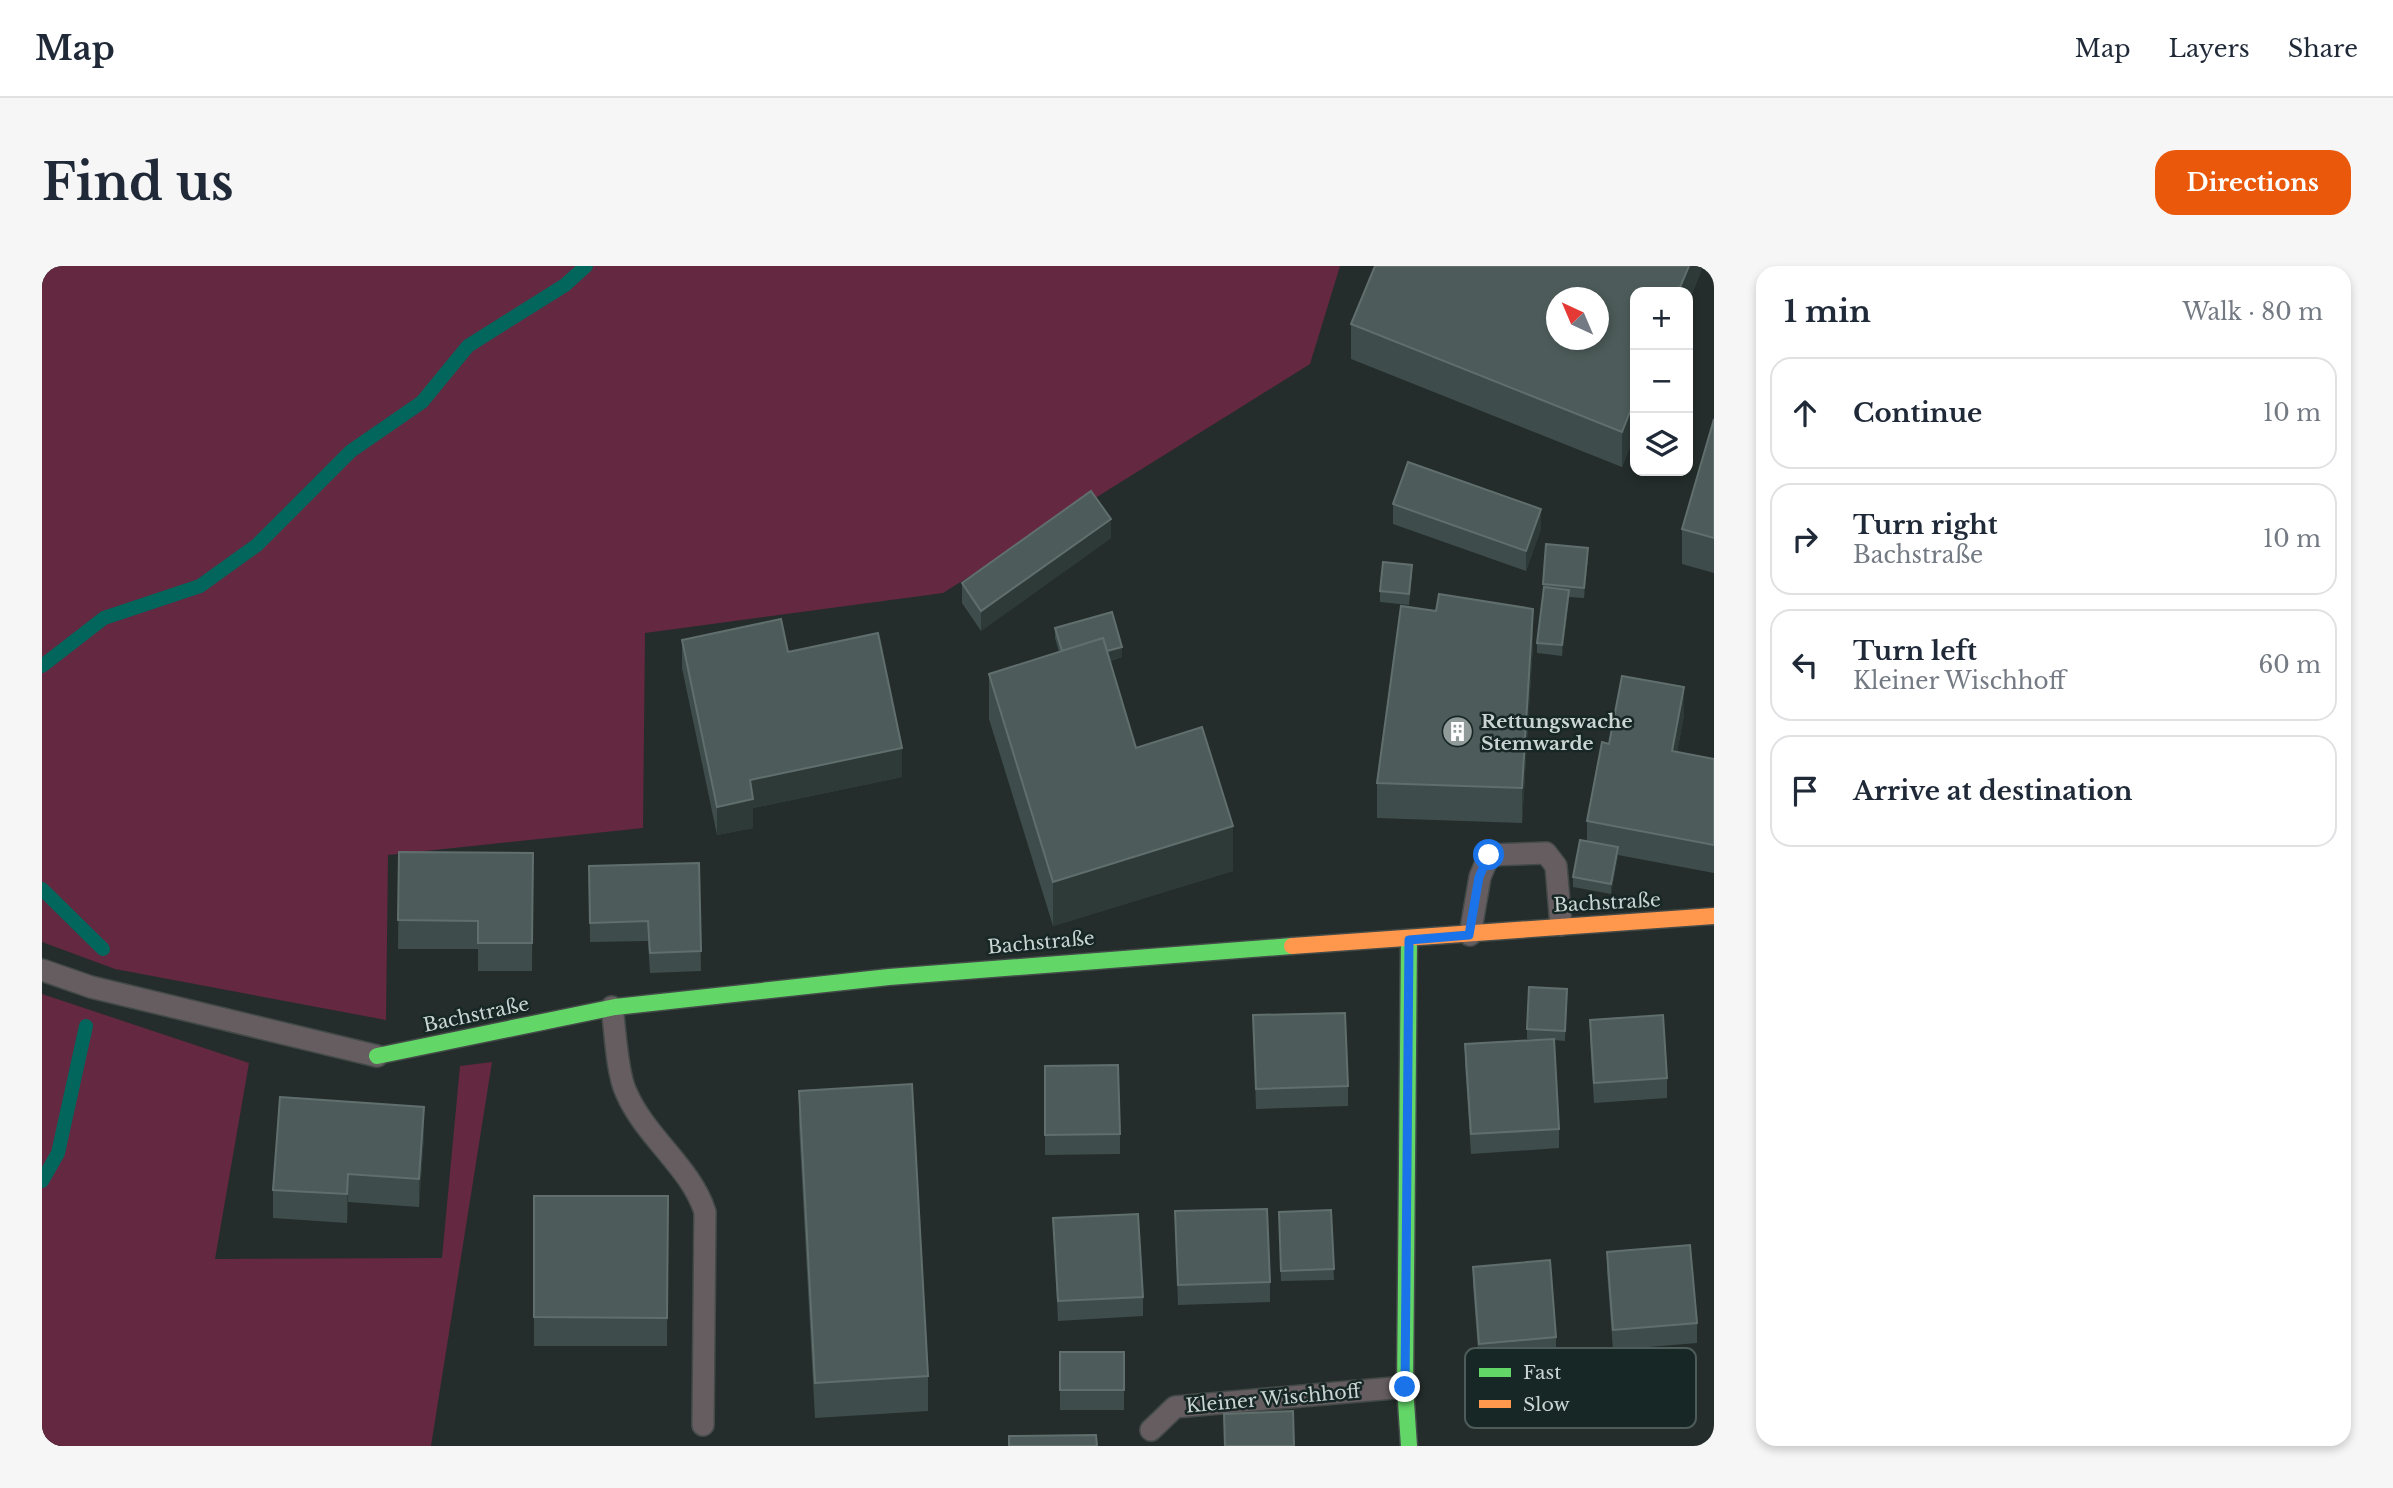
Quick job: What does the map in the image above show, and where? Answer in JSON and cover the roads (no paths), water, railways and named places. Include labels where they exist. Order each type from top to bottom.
[{"type":"street","name":"Bachstraße","points":[[376,1056],[612,1007],[1053,961],[1409,940],[1561,925],[1714,916]]},
{"type":"street","points":[[1409,940],[1405,1387],[1409,1446]]},
{"type":"lane","points":[[1469,935],[1479,877],[1489,855],[1546,853],[1556,866],[1561,925]]},
{"type":"lane","points":[[42,970],[82,984],[376,1056]]},
{"type":"lane","points":[[612,1007],[625,1092],[674,1165],[698,1189],[705,1212],[703,1424]]},
{"type":"lane","name":"Kleiner Wischhoff","points":[[1151,1430],[1175,1407],[1405,1387]]},
{"type":"waterway","points":[[42,666],[104,618],[200,586],[257,545],[351,451],[422,402],[468,346],[565,285],[586,266]]},
{"type":"waterway","points":[[42,889],[103,949]]},
{"type":"waterway","points":[[42,1181],[58,1153],[86,1026]]},
{"type":"place","name":"Rettungswache Stemwarde","points":[[1458,732]]}]
